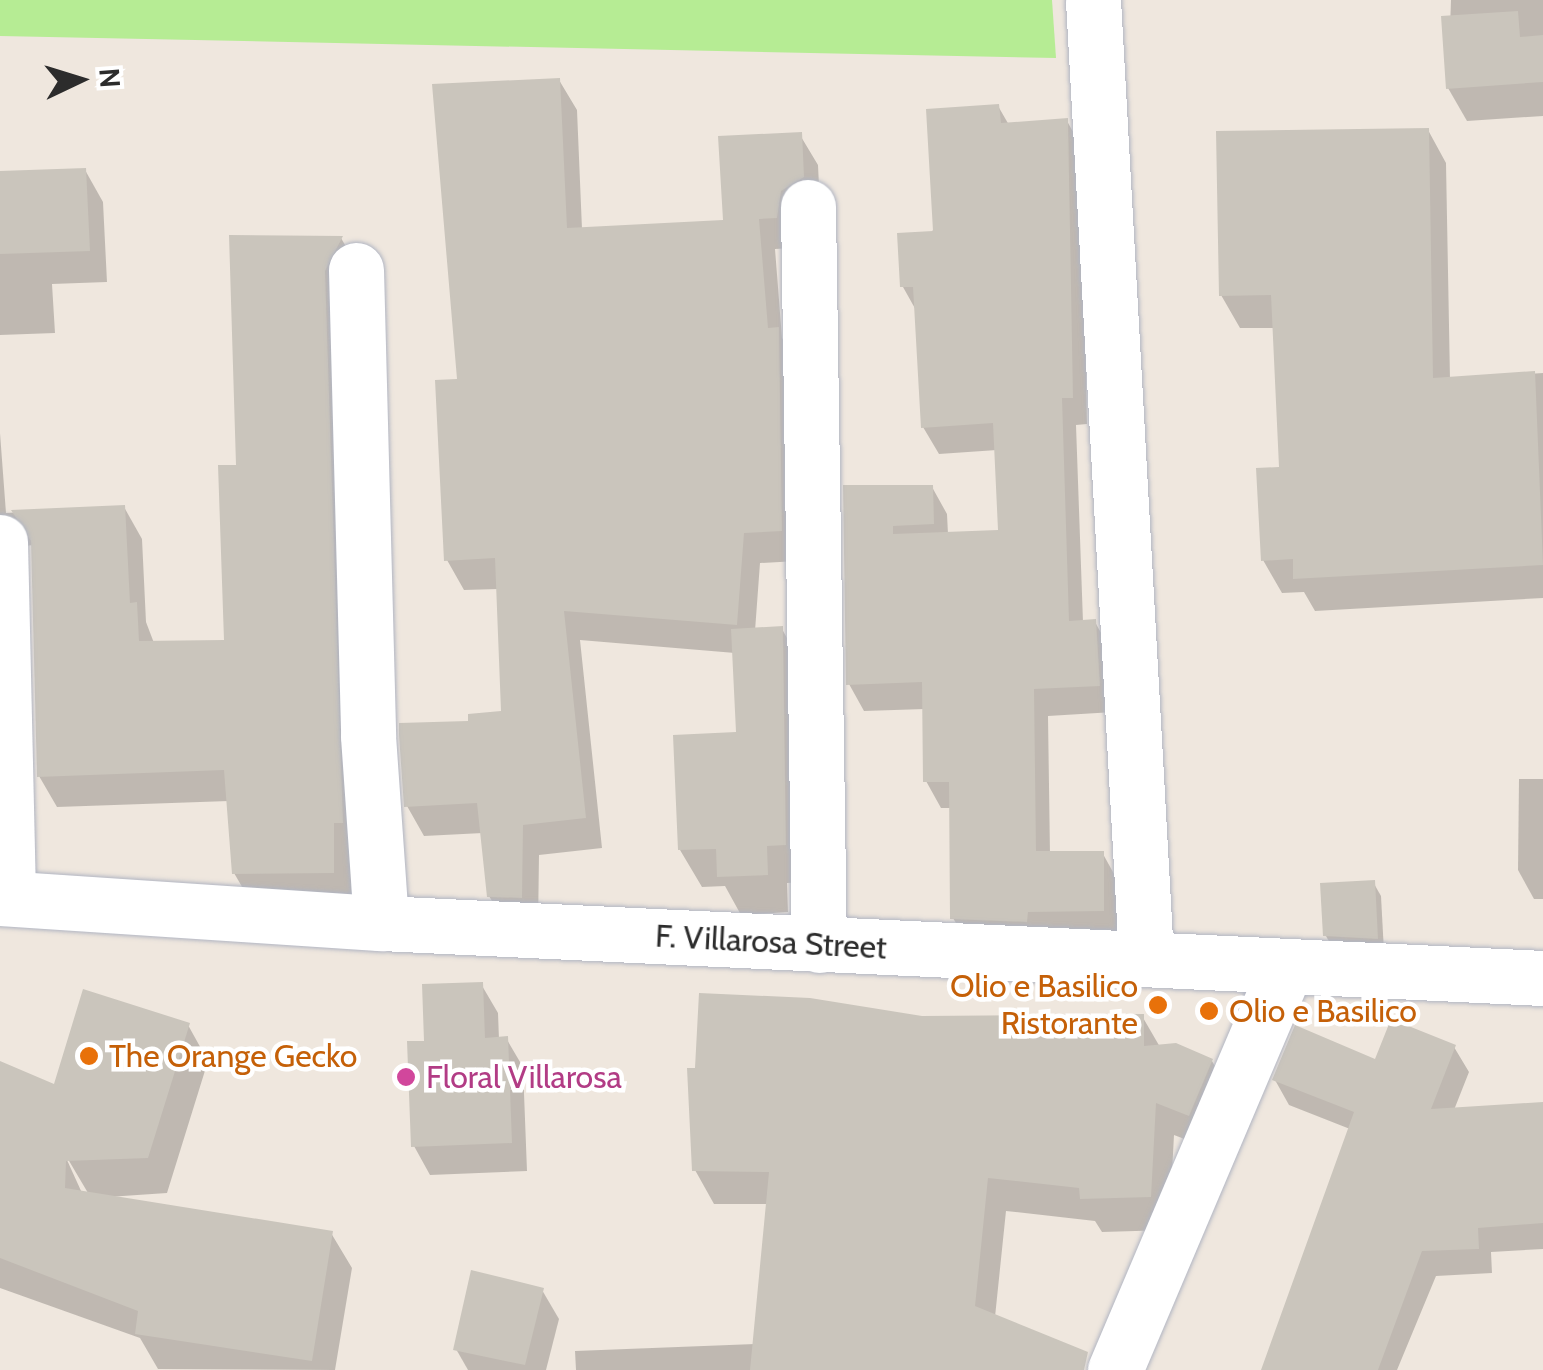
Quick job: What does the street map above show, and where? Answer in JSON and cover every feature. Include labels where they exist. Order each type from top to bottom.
[{"type":"street","points":[[1092,0],[1146,956]]},
{"type":"street","points":[[808,207],[819,945]]},
{"type":"street","points":[[356,270],[368,718],[381,923]]},
{"type":"street","points":[[0,542],[4,898]]},
{"type":"street","name":"F. Villarosa Street","points":[[4,898],[381,923],[819,945],[1146,956],[1284,970],[1543,978]]},
{"type":"street","points":[[1115,1370],[1284,970]]},
{"type":"green space","points":[[0,0],[1052,0],[1056,58],[0,36]]},
{"type":"building","points":[[1518,11],[1520,37],[1543,35],[1543,82],[1446,89],[1441,16]]},
{"type":"building","points":[[560,78],[567,228],[723,220],[718,136],[802,132],[804,177],[781,191],[777,218],[759,219],[768,328],[779,327],[782,531],[744,533],[737,625],[564,611],[586,818],[523,825],[522,898],[487,897],[477,803],[404,807],[399,735],[399,723],[468,721],[468,714],[501,711],[495,558],[444,561],[435,380],[457,379],[432,84]]},
{"type":"building","points":[[999,104],[1001,123],[1068,118],[1073,398],[1062,398],[1069,621],[1096,619],[1100,686],[1034,689],[1036,851],[1104,851],[1104,911],[1028,912],[1027,922],[950,919],[949,782],[923,782],[922,682],[846,685],[843,485],[933,485],[934,524],[893,526],[893,534],[998,530],[993,423],[921,428],[913,287],[900,287],[897,233],[933,231],[926,109]]},
{"type":"building","points":[[1429,128],[1433,378],[1535,371],[1543,565],[1293,579],[1293,559],[1261,561],[1256,468],[1279,467],[1271,295],[1219,296],[1216,131]]},
{"type":"building","points":[[86,168],[90,251],[0,254],[0,171]]},
{"type":"building","points":[[229,235],[343,236],[325,271],[343,823],[334,823],[334,873],[232,874],[224,770],[37,777],[31,541],[11,510],[125,505],[130,603],[137,602],[139,641],[224,640],[218,465],[236,465]]},
{"type":"building","points":[[783,626],[786,845],[767,846],[768,875],[717,877],[716,849],[678,850],[673,735],[736,732],[731,629]]},
{"type":"building","points":[[1375,880],[1378,939],[1323,936],[1320,883]]},
{"type":"building","points":[[483,982],[485,1038],[508,1036],[512,1143],[411,1147],[407,1041],[424,1041],[422,984]]},
{"type":"building","points":[[83,989],[190,1023],[148,1158],[66,1161],[65,1188],[333,1231],[312,1361],[135,1334],[138,1311],[0,1258],[0,1061],[54,1084]]},
{"type":"building","points":[[699,993],[810,998],[922,1016],[1144,1014],[1144,1046],[1176,1043],[1213,1059],[1189,1116],[1156,1103],[1151,1197],[1080,1199],[1079,1188],[988,1178],[975,1306],[1088,1352],[1084,1370],[750,1370],[769,1172],[692,1171],[687,1068],[695,1068]]},
{"type":"building","points":[[1391,1019],[1456,1045],[1431,1109],[1543,1102],[1543,1223],[1478,1228],[1479,1249],[1422,1251],[1378,1370],[1261,1370],[1354,1112],[1272,1080],[1295,1025],[1375,1059]]},
{"type":"building","points":[[471,1270],[544,1288],[525,1365],[453,1350]]},
{"type":"place","name":"Olio e Basilico Ristorante","points":[[1158,1005]]},
{"type":"place","name":"Olio e Basilico","points":[[1209,1011]]},
{"type":"place","name":"The Orange Gecko","points":[[89,1056]]},
{"type":"place","name":"Floral Villarosa","points":[[406,1077]]}]
